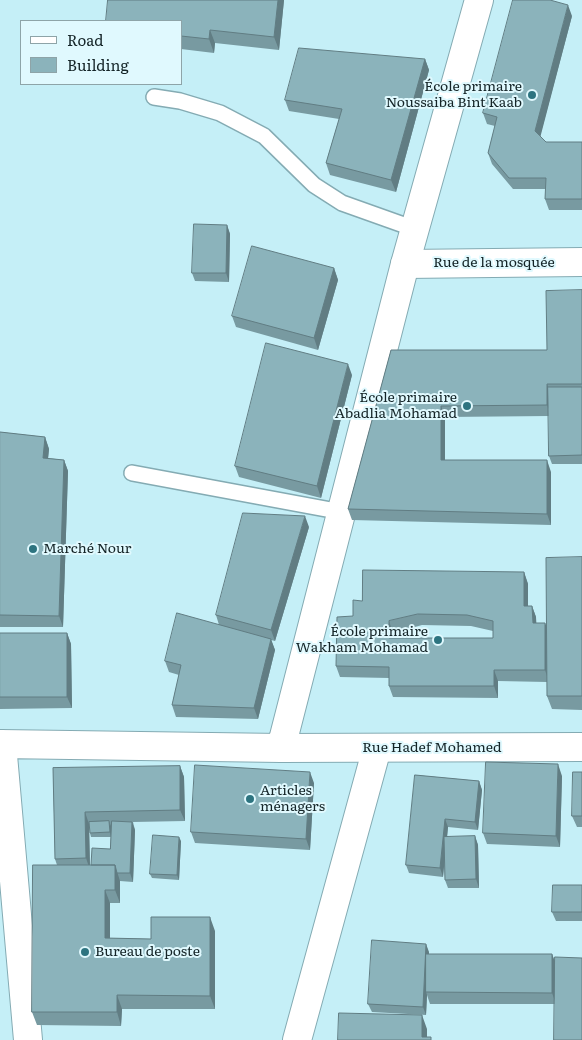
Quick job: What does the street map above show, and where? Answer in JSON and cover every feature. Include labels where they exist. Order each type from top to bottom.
[{"type":"street","points":[[281,748],[405,264],[479,0]]},
{"type":"street","name":"Rue de la mosquée","points":[[405,264],[582,262]]},
{"type":"street","points":[[1,744],[28,1040]]},
{"type":"street","name":"Rue Hadef Mohamed","points":[[1,744],[281,748],[582,747]]},
{"type":"street","points":[[296,1040],[377,748]]},
{"type":"lane","points":[[154,97],[180,101],[220,113],[264,136],[314,185],[342,203],[415,228]]},
{"type":"lane","points":[[132,473],[342,512]]},
{"type":"building","points":[[108,0],[278,0],[274,37],[210,30],[209,39],[182,36],[182,20],[106,20]]},
{"type":"building","points":[[513,0],[550,0],[568,5],[535,131],[546,142],[582,142],[582,199],[545,199],[546,178],[509,178],[488,153],[497,117],[483,113]]},
{"type":"building","points":[[299,48],[425,59],[391,180],[326,163],[342,109],[285,100]]},
{"type":"building","points":[[194,224],[227,225],[226,273],[192,273]]},
{"type":"building","points":[[252,246],[334,268],[314,338],[232,316]]},
{"type":"building","points":[[582,290],[582,384],[547,384],[547,405],[441,406],[441,460],[547,460],[547,514],[348,509],[391,350],[547,350],[546,291]]},
{"type":"building","points":[[266,343],[348,364],[317,486],[235,466]]},
{"type":"building","points":[[548,387],[582,387],[582,455],[549,456]]},
{"type":"building","name":"Marché Nour","points":[[0,432],[45,437],[43,458],[64,460],[59,616],[0,615]]},
{"type":"building","points":[[243,513],[305,516],[271,630],[216,615]]},
{"type":"building","points":[[582,557],[582,696],[547,696],[546,558]]},
{"type":"building","points":[[363,570],[524,572],[524,606],[532,606],[533,623],[545,623],[545,670],[494,670],[494,686],[389,686],[389,667],[336,666],[337,617],[353,616],[353,600],[362,601]],"holes":[[[418,614],[467,615],[493,621],[493,638],[389,638],[389,621]]]},
{"type":"building","points":[[177,613],[271,639],[254,708],[172,705],[181,665],[165,661]]},
{"type":"building","points":[[0,633],[67,633],[67,697],[0,697]]},
{"type":"building","points":[[486,762],[558,764],[556,836],[483,833]]},
{"type":"building","points":[[195,765],[310,772],[306,839],[191,832]]},
{"type":"building","points":[[180,766],[180,810],[85,812],[86,858],[55,859],[53,768]]},
{"type":"building","points":[[573,772],[582,772],[582,816],[572,816]]},
{"type":"building","points":[[415,775],[479,781],[475,822],[445,819],[440,868],[406,865]]},
{"type":"building","points":[[109,821],[110,832],[90,833],[89,822]]},
{"type":"building","points":[[112,821],[132,822],[130,873],[117,873],[115,865],[91,865],[92,848],[110,849]]},
{"type":"building","points":[[153,835],[179,837],[177,875],[150,874]]},
{"type":"building","points":[[475,836],[476,879],[445,880],[444,837]]},
{"type":"building","name":"Bureau de poste","points":[[33,865],[115,865],[115,890],[105,890],[105,938],[151,939],[151,917],[210,917],[210,996],[117,995],[117,1012],[32,1012]]},
{"type":"building","points":[[553,885],[582,885],[582,912],[552,912]]},
{"type":"building","points":[[372,940],[426,944],[423,1007],[368,1004]]},
{"type":"building","points":[[426,954],[552,954],[552,993],[426,992]]},
{"type":"building","points":[[555,957],[582,958],[582,1040],[554,1040]]},
{"type":"building","points":[[339,1013],[422,1015],[422,1037],[431,1037],[431,1040],[338,1040]]},
{"type":"place","name":"École primaire Noussaiba Bint Kaab","points":[[532,95]]},
{"type":"place","name":"École primaire Abadlia Mohamad","points":[[467,406]]},
{"type":"place","name":"Marché Nour","points":[[33,549]]},
{"type":"place","name":"École primaire Wakham Mohamad","points":[[438,640]]},
{"type":"place","name":"Articles ménagers","points":[[250,799]]},
{"type":"place","name":"Bureau de poste","points":[[85,952]]}]
